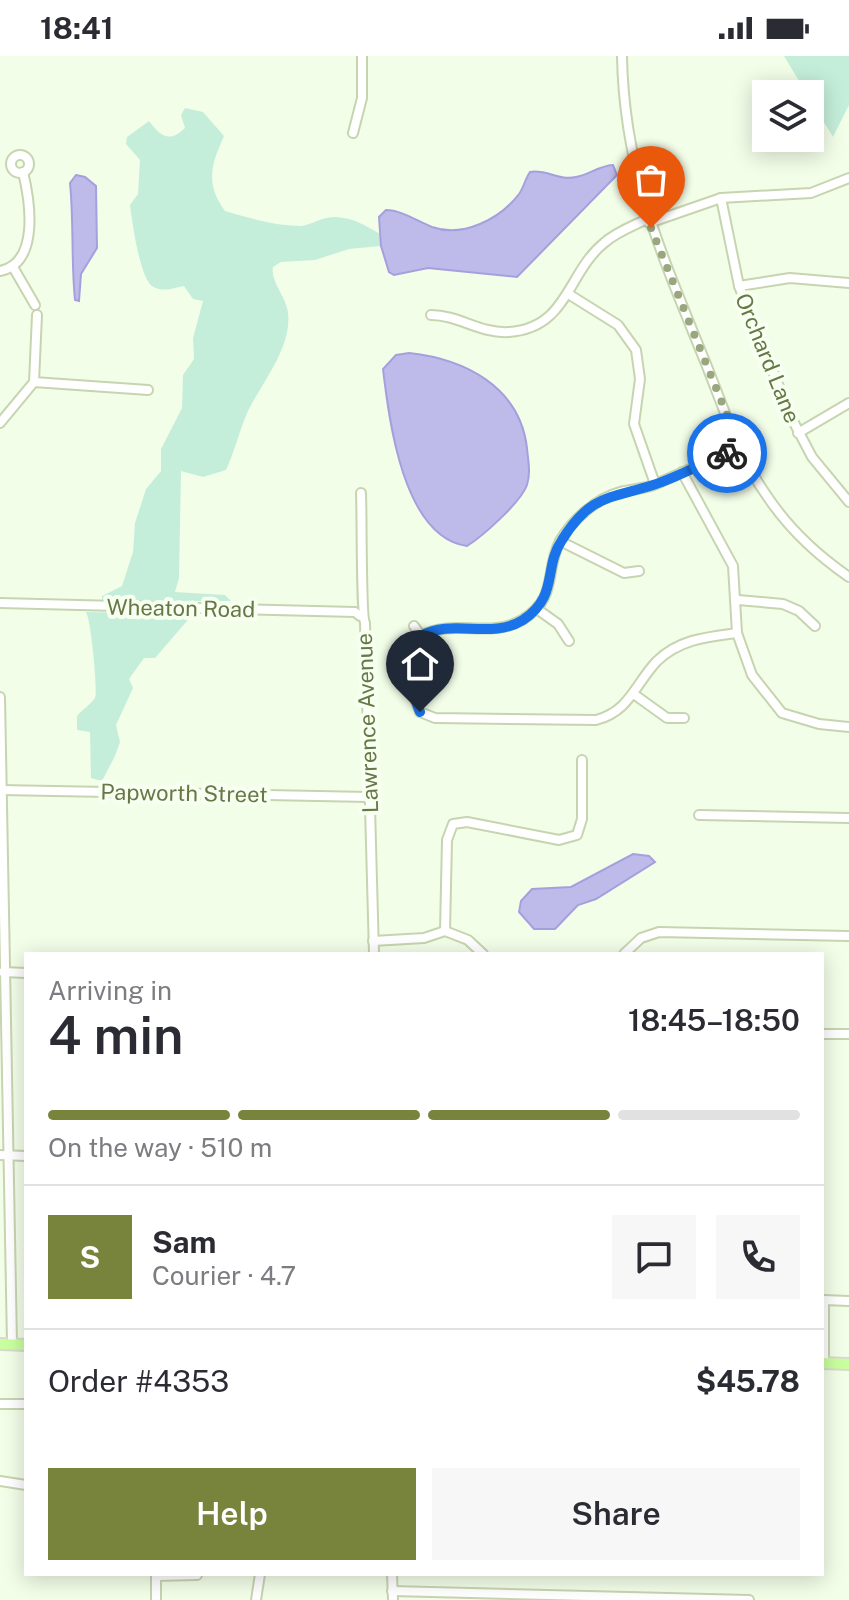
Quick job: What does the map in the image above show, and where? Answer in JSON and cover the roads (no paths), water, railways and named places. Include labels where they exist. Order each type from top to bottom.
[{"type":"main road","points":[[0,1344],[24,1345]]},
{"type":"main road","points":[[824,1363],[849,1364]]},
{"type":"street","points":[[353,133],[362,98],[362,56]]},
{"type":"street","points":[[622,56],[624,122],[648,221],[740,447],[752,473],[782,517],[808,545],[849,577]]},
{"type":"street","points":[[0,271],[13,267],[27,240],[29,220],[23,172]]},
{"type":"street","points":[[431,315],[442,315],[485,331],[515,332],[544,320],[570,295],[582,268],[603,243],[648,221],[721,198],[811,193],[849,178]]},
{"type":"street","name":"Orchard Lane","points":[[721,198],[739,286],[798,433],[824,475],[849,502]]},
{"type":"street","points":[[0,423],[34,382],[36,310],[13,267]]},
{"type":"street","points":[[739,286],[790,278],[849,283]]},
{"type":"street","points":[[570,295],[618,325],[636,350],[640,379],[634,424],[655,484]]},
{"type":"street","points":[[34,382],[148,390]]},
{"type":"street","points":[[798,433],[849,403]]},
{"type":"street","points":[[737,633],[700,638],[676,647],[655,663],[635,695],[610,716],[582,721],[440,718],[420,712],[413,691],[412,655],[421,636],[440,629],[508,627],[537,609],[550,585],[560,541],[600,499],[655,484],[740,447]]},
{"type":"street","points":[[682,472],[725,546],[733,566],[738,600],[737,633],[752,675],[782,713],[819,724],[849,727]]},
{"type":"street","name":"Lawrence Avenue","points":[[361,493],[365,569],[360,616],[365,623],[374,952]]},
{"type":"street","points":[[560,541],[624,573],[639,571]]},
{"type":"street","points":[[738,600],[783,604],[799,611],[815,626]]},
{"type":"street","name":"Wheaton Road","points":[[0,603],[355,612],[360,616]]},
{"type":"street","points":[[537,609],[558,624],[569,641]]},
{"type":"street","points":[[414,626],[421,636]]},
{"type":"street","points":[[635,695],[667,718],[684,718]]},
{"type":"street","points":[[0,697],[4,1155],[12,1344]]},
{"type":"street","points":[[445,931],[447,840],[452,826],[467,822],[559,840],[577,835],[582,819],[582,760]]},
{"type":"street","name":"Papworth Street","points":[[1,790],[369,797]]},
{"type":"street","points":[[699,815],[849,818]]},
{"type":"street","points":[[373,941],[424,938],[445,931],[468,940],[481,952]]},
{"type":"street","points":[[626,952],[641,938],[659,932],[849,936]]},
{"type":"street","points":[[2,972],[24,973]]},
{"type":"street","points":[[824,1034],[849,1034]]},
{"type":"street","points":[[4,1155],[24,1156]]},
{"type":"street","points":[[824,1300],[849,1301]]},
{"type":"street","points":[[0,1404],[24,1404]]},
{"type":"street","points":[[0,1481],[24,1485]]},
{"type":"street","points":[[156,1576],[156,1600]]},
{"type":"street","points":[[256,1600],[260,1576]]},
{"type":"street","points":[[392,1595],[749,1600]]},
{"type":"water","points":[[613,165],[617,175],[517,277],[428,268],[394,275],[389,272],[381,246],[379,217],[386,210],[444,230],[468,228],[491,218],[511,203],[530,172],[570,178]]},
{"type":"water","points":[[76,175],[85,177],[96,186],[97,248],[81,274],[79,301],[75,300],[70,183]]},
{"type":"water","points":[[409,353],[450,362],[486,380],[513,408],[522,427],[529,466],[527,485],[510,509],[467,546],[445,538],[428,522],[403,473],[395,445],[383,369],[396,355]]},
{"type":"water","points":[[633,854],[649,856],[655,862],[596,899],[578,905],[555,929],[534,929],[519,912],[521,901],[532,889],[571,887]]}]
